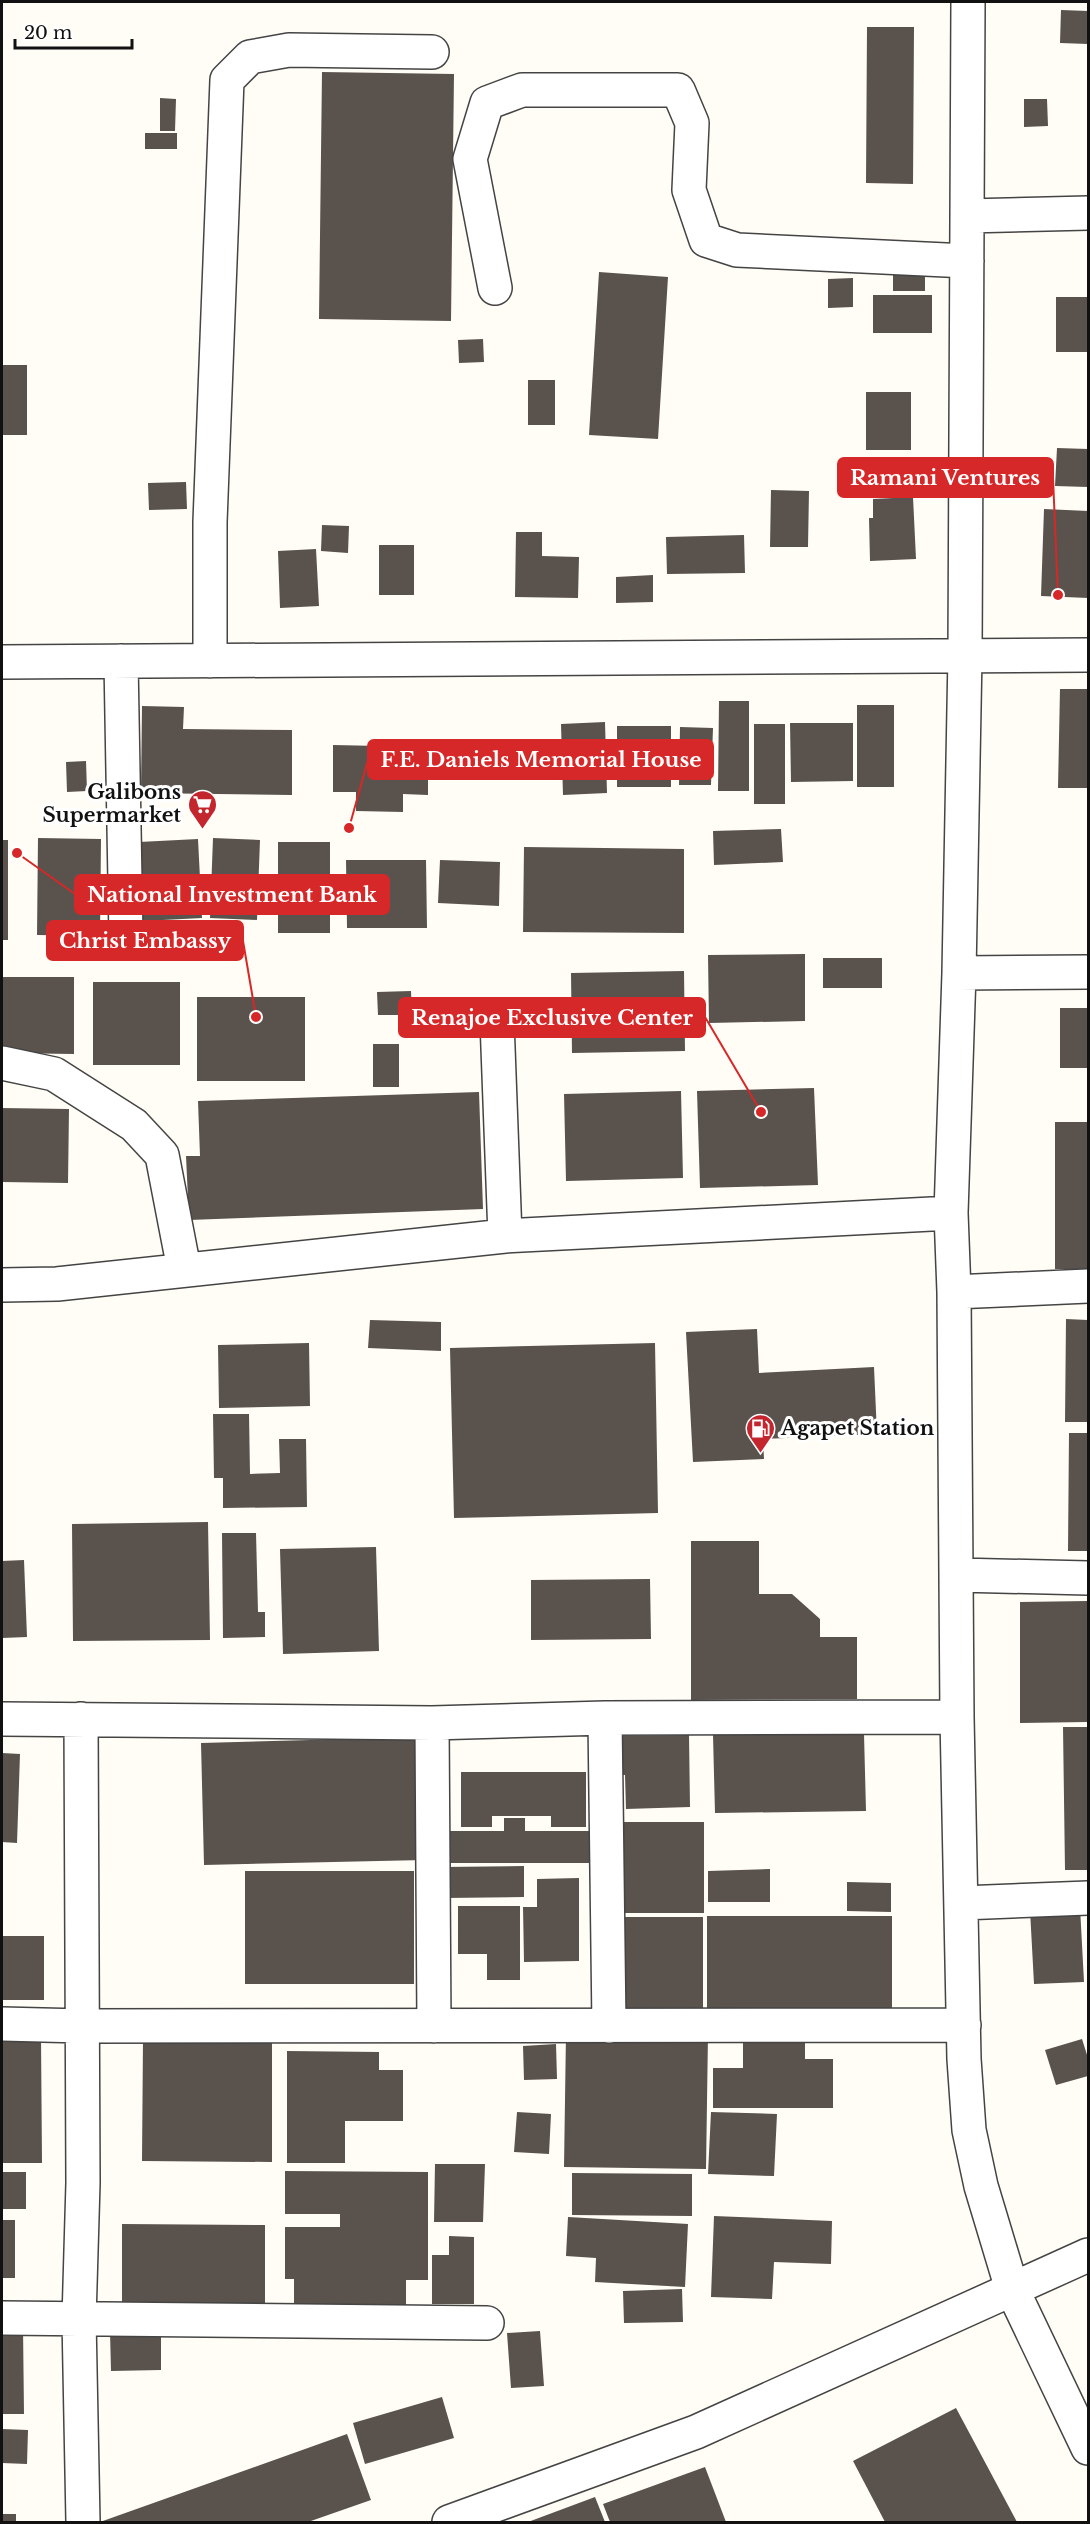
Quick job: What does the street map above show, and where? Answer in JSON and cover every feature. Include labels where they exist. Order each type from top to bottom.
[{"type":"street","points":[[968,2],[965,655],[959,973],[951,1213],[958,1575],[957,1717],[964,2025],[969,2130],[981,2186],[1012,2289],[1089,2448]]},
{"type":"street","points":[[210,661],[210,522],[227,80],[250,57],[289,50],[432,52]]},
{"type":"street","points":[[495,288],[470,159],[487,103],[522,90],[678,90],[692,123],[689,190],[706,240],[737,250],[967,261]]},
{"type":"street","points":[[967,216],[1089,213]]},
{"type":"street","points":[[2,662],[1089,655]]},
{"type":"street","points":[[121,661],[126,939]]},
{"type":"street","points":[[959,973],[1089,972]]},
{"type":"street","points":[[497,1021],[505,1236]]},
{"type":"street","points":[[2,1063],[54,1074],[134,1125],[162,1155],[184,1269]]},
{"type":"street","points":[[2,1285],[57,1284],[505,1236],[951,1213]]},
{"type":"street","points":[[954,1292],[1089,1286]]},
{"type":"street","points":[[958,1575],[1089,1578]]},
{"type":"street","points":[[2,1719],[432,1723],[605,1718],[957,1717]]},
{"type":"street","points":[[605,1718],[609,2026]]},
{"type":"street","points":[[81,1719],[83,2183],[79,2319],[83,2523]]},
{"type":"street","points":[[432,1723],[434,2026]]},
{"type":"street","points":[[962,1903],[1089,1898]]},
{"type":"street","points":[[2,2024],[83,2026],[964,2025]]},
{"type":"street","points":[[449,2523],[696,2432],[1089,2255]]},
{"type":"street","points":[[2,2318],[487,2323]]},
{"type":"building","points":[[1061,10],[1088,11],[1088,44],[1060,43]]},
{"type":"building","points":[[867,27],[914,27],[913,184],[866,183]]},
{"type":"building","points":[[322,72],[454,74],[451,321],[319,319]]},
{"type":"building","points":[[160,98],[176,99],[175,131],[160,131]]},
{"type":"building","points":[[1024,99],[1047,99],[1048,126],[1024,127]]},
{"type":"building","points":[[145,133],[177,133],[177,149],[145,149]]},
{"type":"building","points":[[893,262],[925,262],[925,291],[893,291]]},
{"type":"building","points":[[599,272],[668,277],[658,439],[589,435]]},
{"type":"building","points":[[853,278],[853,307],[828,308],[828,279]]},
{"type":"building","points":[[873,295],[932,295],[932,333],[873,333]]},
{"type":"building","points":[[1056,297],[1088,297],[1088,352],[1056,352]]},
{"type":"building","points":[[483,339],[484,362],[459,363],[458,340]]},
{"type":"building","points":[[2,365],[27,365],[27,435],[2,435]]},
{"type":"building","points":[[528,380],[555,380],[555,425],[528,425]]},
{"type":"building","points":[[866,392],[911,392],[911,450],[866,450]]},
{"type":"building","points":[[1057,448],[1088,449],[1088,487],[1055,486]]},
{"type":"building","points":[[186,482],[187,509],[149,510],[148,483]]},
{"type":"building","points":[[771,490],[809,491],[808,547],[770,547]]},
{"type":"building","points":[[913,497],[916,559],[870,561],[869,518],[873,518],[873,499]]},
{"type":"building","points":[[1044,509],[1088,511],[1088,598],[1041,596]]},
{"type":"building","points":[[322,525],[349,526],[348,553],[321,551]]},
{"type":"building","points":[[516,532],[542,532],[542,556],[579,557],[578,598],[515,597]]},
{"type":"building","points":[[744,535],[745,573],[667,574],[666,537]]},
{"type":"building","points":[[379,545],[414,545],[414,595],[379,595]]},
{"type":"building","points":[[316,549],[319,606],[280,608],[278,551]]},
{"type":"building","points":[[653,575],[653,602],[616,603],[616,577]]},
{"type":"building","points":[[1060,689],[1088,689],[1088,788],[1058,788]]},
{"type":"building","points":[[719,701],[749,701],[749,791],[718,791]]},
{"type":"building","points":[[857,705],[894,705],[894,787],[857,787]]},
{"type":"building","points":[[142,706],[184,707],[183,729],[292,730],[292,795],[141,793]]},
{"type":"building","points":[[605,722],[607,793],[563,795],[561,724]]},
{"type":"building","points":[[790,723],[853,723],[853,781],[791,782]]},
{"type":"building","points":[[754,724],[785,724],[785,804],[754,804]]},
{"type":"building","points":[[617,726],[671,726],[671,787],[617,787]]},
{"type":"building","points":[[680,727],[713,728],[711,785],[679,785]]},
{"type":"building","points":[[333,745],[428,747],[428,795],[403,794],[403,812],[356,811],[356,792],[333,792]]},
{"type":"building","points":[[86,761],[87,791],[67,792],[66,762]]},
{"type":"building","points":[[781,829],[783,862],[714,865],[713,831]]},
{"type":"building","points":[[38,838],[101,839],[100,936],[37,935]]},
{"type":"building","points":[[213,838],[260,840],[257,920],[210,918]]},
{"type":"building","points":[[198,839],[202,918],[143,921],[139,842]]},
{"type":"building","points":[[2,840],[8,840],[8,940],[2,940]]},
{"type":"building","points":[[278,842],[330,842],[330,933],[278,933]]},
{"type":"building","points":[[524,847],[684,849],[684,933],[523,932]]},
{"type":"building","points":[[346,860],[426,860],[427,928],[347,928]]},
{"type":"building","points":[[440,860],[500,862],[499,906],[438,903]]},
{"type":"building","points":[[805,954],[805,1021],[709,1023],[708,955]]},
{"type":"building","points":[[823,958],[882,958],[882,988],[823,988]]},
{"type":"building","points":[[684,971],[685,1051],[572,1053],[571,973]]},
{"type":"building","points":[[2,977],[74,977],[74,1054],[2,1053]]},
{"type":"building","points":[[93,982],[180,982],[180,1065],[93,1065]]},
{"type":"building","points":[[411,991],[412,1015],[378,1015],[377,992]]},
{"type":"building","points":[[197,997],[305,997],[305,1081],[197,1081]]},
{"type":"building","points":[[1060,1008],[1088,1008],[1088,1068],[1060,1068]]},
{"type":"building","points":[[373,1044],[399,1044],[399,1087],[373,1087]]},
{"type":"building","points":[[814,1088],[818,1185],[700,1188],[697,1091]]},
{"type":"building","points":[[681,1091],[683,1178],[566,1181],[564,1094]]},
{"type":"building","points":[[479,1092],[483,1209],[189,1220],[186,1156],[200,1156],[198,1101]]},
{"type":"building","points":[[2,1108],[69,1109],[68,1183],[2,1182]]},
{"type":"building","points":[[1055,1122],[1088,1122],[1088,1269],[1055,1269]]},
{"type":"building","points":[[1066,1319],[1088,1320],[1088,1422],[1065,1422]]},
{"type":"building","points":[[370,1320],[441,1322],[441,1351],[368,1348]]},
{"type":"building","points":[[757,1329],[759,1373],[874,1367],[877,1434],[763,1439],[764,1459],[693,1462],[686,1332]]},
{"type":"building","points":[[309,1343],[310,1406],[219,1408],[218,1345]]},
{"type":"building","points":[[655,1343],[658,1513],[454,1518],[450,1348]]},
{"type":"building","points":[[213,1414],[249,1414],[250,1474],[280,1473],[279,1439],[306,1439],[307,1507],[223,1508],[223,1478],[214,1478]]},
{"type":"building","points":[[1069,1433],[1088,1433],[1088,1551],[1068,1551]]},
{"type":"building","points":[[208,1522],[210,1640],[73,1641],[72,1524]]},
{"type":"building","points":[[222,1533],[256,1533],[258,1612],[265,1612],[265,1637],[223,1638]]},
{"type":"building","points":[[691,1541],[759,1541],[759,1594],[792,1594],[820,1619],[820,1637],[857,1637],[857,1699],[691,1700]]},
{"type":"building","points":[[376,1547],[379,1651],[283,1654],[280,1549]]},
{"type":"building","points":[[24,1560],[27,1637],[2,1638],[2,1561]]},
{"type":"building","points":[[650,1579],[651,1639],[531,1640],[531,1580]]},
{"type":"building","points":[[1088,1601],[1088,1722],[1020,1723],[1020,1602]]},
{"type":"building","points":[[1063,1727],[1088,1727],[1088,1870],[1065,1870]]},
{"type":"building","points":[[864,1734],[866,1811],[715,1813],[713,1735]]},
{"type":"building","points":[[689,1735],[690,1807],[626,1809],[625,1775],[619,1775],[618,1736]]},
{"type":"building","points":[[421,1737],[424,1860],[204,1865],[201,1743]]},
{"type":"building","points":[[2,1753],[20,1754],[17,1843],[2,1842]]},
{"type":"building","points":[[461,1772],[586,1772],[586,1827],[551,1827],[551,1816],[492,1816],[492,1827],[461,1827]]},
{"type":"building","points":[[504,1818],[525,1818],[525,1831],[592,1831],[592,1863],[443,1863],[443,1831],[504,1831]]},
{"type":"building","points":[[623,1822],[704,1822],[704,1913],[623,1913]]},
{"type":"building","points":[[524,1866],[524,1897],[444,1898],[444,1867]]},
{"type":"building","points":[[770,1869],[770,1902],[708,1902],[708,1871]]},
{"type":"building","points":[[245,1871],[414,1871],[414,1984],[245,1984]]},
{"type":"building","points":[[579,1878],[579,1961],[524,1962],[523,1907],[537,1907],[537,1879]]},
{"type":"building","points":[[847,1882],[891,1883],[891,1912],[847,1911]]},
{"type":"building","points":[[458,1906],[520,1906],[520,1980],[487,1980],[487,1954],[458,1954]]},
{"type":"building","points":[[1080,1907],[1084,1982],[1034,1984],[1030,1910]]},
{"type":"building","points":[[707,1916],[892,1916],[892,2014],[707,2014]]},
{"type":"building","points":[[622,1917],[703,1917],[703,2014],[623,2014]]},
{"type":"building","points":[[2,1936],[44,1936],[44,2000],[2,2000]]},
{"type":"building","points":[[566,2033],[708,2034],[706,2169],[564,2167]]},
{"type":"building","points":[[743,2036],[805,2036],[805,2059],[833,2059],[833,2108],[713,2108],[713,2068],[743,2068]]},
{"type":"building","points":[[2,2037],[41,2037],[42,2163],[2,2163]]},
{"type":"building","points":[[143,2039],[272,2040],[272,2162],[142,2161]]},
{"type":"building","points":[[1082,2039],[1088,2058],[1088,2076],[1056,2085],[1045,2050]]},
{"type":"building","points":[[556,2044],[557,2079],[524,2080],[523,2046]]},
{"type":"building","points":[[287,2051],[379,2052],[379,2070],[403,2070],[403,2121],[345,2121],[345,2163],[287,2163]]},
{"type":"building","points":[[517,2112],[551,2114],[549,2154],[514,2152]]},
{"type":"building","points":[[711,2112],[777,2114],[774,2176],[708,2174]]},
{"type":"building","points":[[435,2164],[485,2164],[483,2222],[434,2222]]},
{"type":"building","points":[[285,2171],[428,2172],[428,2280],[406,2280],[406,2313],[294,2312],[294,2279],[285,2279],[285,2227],[340,2227],[340,2214],[285,2214]]},
{"type":"building","points":[[2,2172],[26,2172],[26,2209],[2,2209]]},
{"type":"building","points":[[572,2173],[692,2174],[692,2216],[572,2215]]},
{"type":"building","points":[[714,2216],[832,2221],[831,2264],[774,2262],[772,2299],[711,2297]]},
{"type":"building","points":[[568,2217],[688,2224],[685,2287],[595,2282],[596,2258],[566,2256]]},
{"type":"building","points":[[2,2220],[15,2220],[15,2278],[2,2278]]},
{"type":"building","points":[[122,2224],[265,2225],[265,2306],[122,2305]]},
{"type":"building","points":[[449,2236],[474,2237],[474,2304],[432,2304],[432,2255],[449,2255]]},
{"type":"building","points":[[682,2289],[683,2322],[624,2323],[623,2291]]},
{"type":"building","points":[[23,2327],[24,2414],[2,2414],[2,2328]]},
{"type":"building","points":[[161,2330],[161,2370],[111,2371],[110,2331]]},
{"type":"building","points":[[540,2331],[544,2386],[511,2388],[507,2333]]},
{"type":"building","points":[[442,2397],[454,2438],[365,2464],[353,2423]]},
{"type":"building","points":[[956,2408],[1017,2522],[885,2522],[853,2461]]},
{"type":"building","points":[[2,2429],[28,2430],[27,2464],[2,2463]]},
{"type":"building","points":[[347,2434],[371,2500],[308,2522],[100,2522]]},
{"type":"building","points":[[705,2467],[726,2522],[610,2522],[603,2504]]},
{"type":"building","points":[[595,2497],[605,2522],[528,2522]]},
{"type":"building","points":[[2,2514],[16,2514],[16,2522],[2,2522]]},
{"type":"place","name":"Ramani Ventures","points":[[1058,595]]},
{"type":"place","name":"F.E. Daniels Memorial House","points":[[349,828]]},
{"type":"place","name":"Galibons Supermarket","points":[[202,830]]},
{"type":"place","name":"National Investment Bank","points":[[17,853]]},
{"type":"place","name":"Christ Embassy","points":[[256,1017]]},
{"type":"place","name":"Renajoe Exclusive Center","points":[[761,1112]]},
{"type":"place","name":"Agapet Station","points":[[760,1454]]}]
